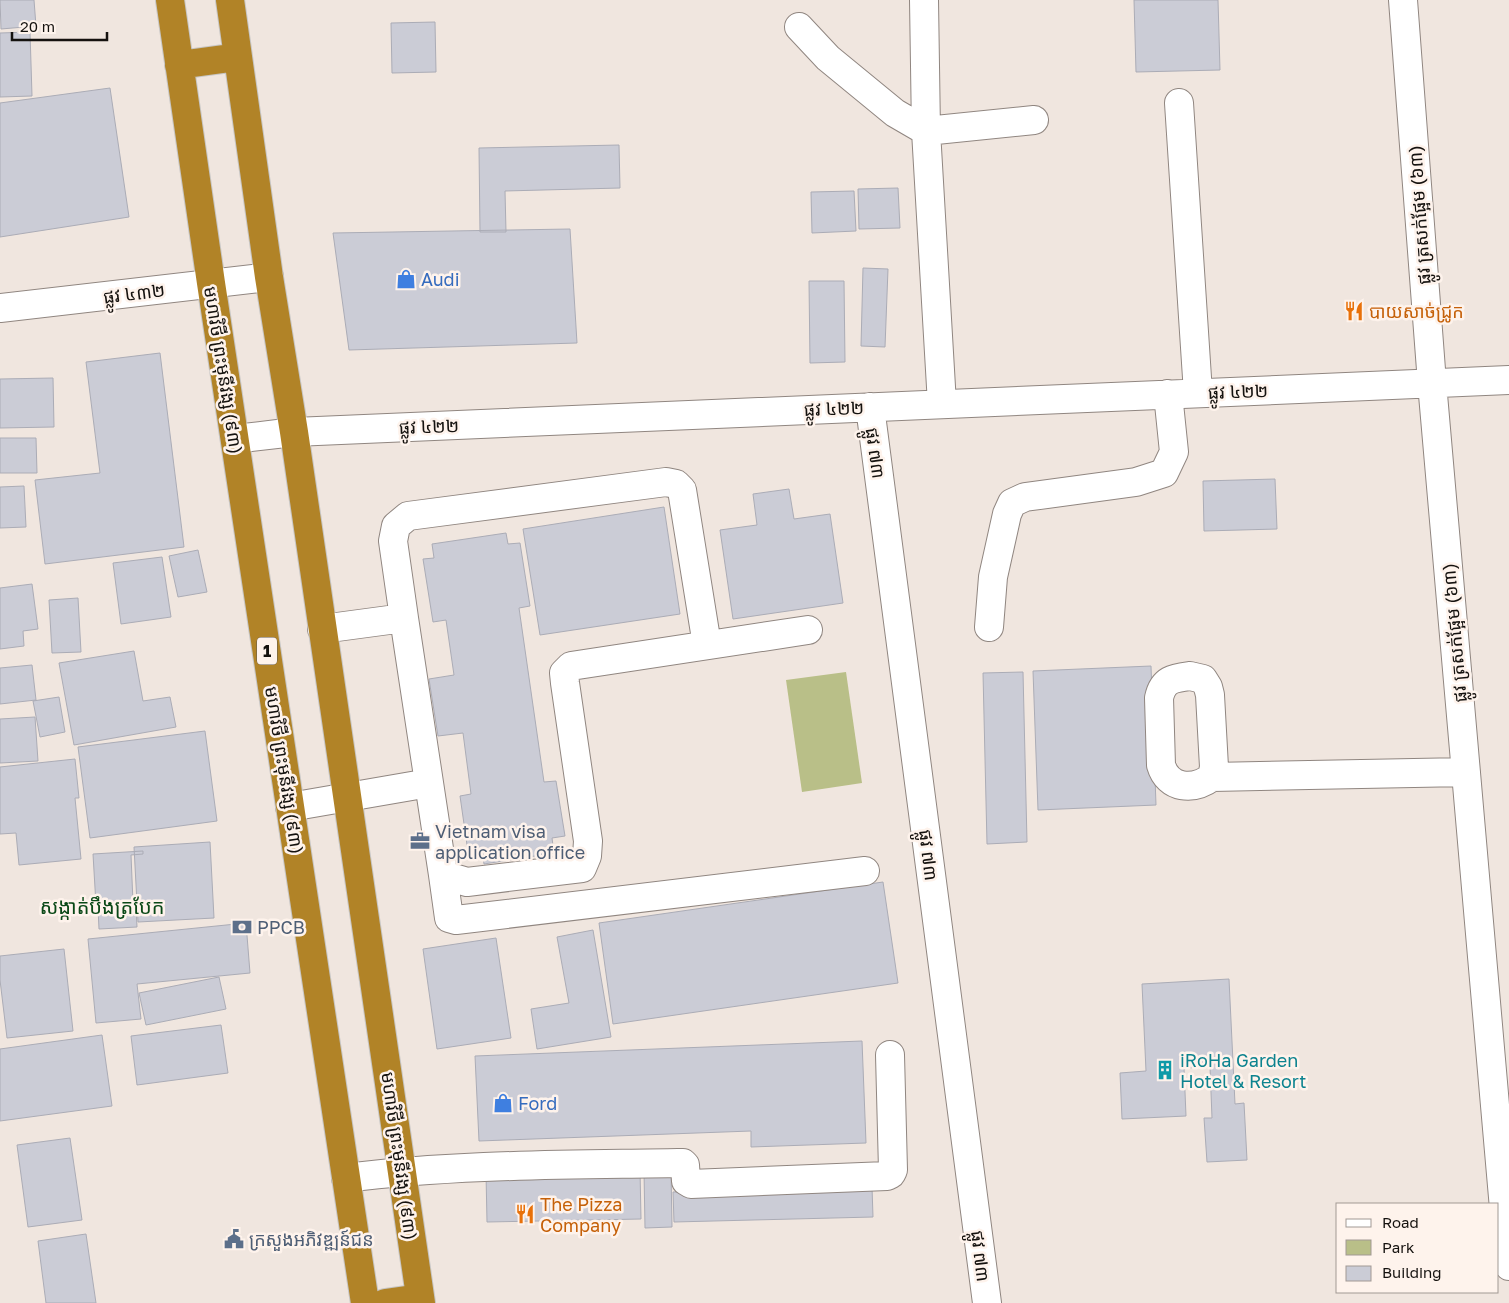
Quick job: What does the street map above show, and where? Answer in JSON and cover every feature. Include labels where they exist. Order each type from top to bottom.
[{"type":"highway","name":"មហាវិថី ព្រះមុនីវង្ស (៩៣)","points":[[170,0],[365,1303]]},
{"type":"highway","name":"មហាវិថី ព្រះមុនីវង្ស (៩៣)","points":[[230,0],[269,277],[294,432],[421,1300]]},
{"type":"highway","points":[[179,65],[238,57]]},
{"type":"highway","points":[[385,1303],[421,1300]]},
{"type":"street","points":[[924,0],[926,132],[942,404]]},
{"type":"street","name":"ផ្លូវ ត្រសក់ផ្អែម (៦៣)","points":[[1403,0],[1432,383],[1509,1266]]},
{"type":"street","points":[[799,27],[828,58],[895,113],[926,132],[1034,120]]},
{"type":"street","points":[[1179,103],[1198,393]]},
{"type":"street","name":"ផ្លូវ ៤៣២","points":[[0,308],[269,277]]},
{"type":"street","name":"ផ្លូវ ៤២២","points":[[235,439],[294,432],[1509,380]]},
{"type":"street","points":[[988,627],[993,577],[1007,514],[1012,503],[1025,497],[1136,482],[1164,473],[1174,452],[1168,394]]},
{"type":"street","name":"ផ្លូវ ៧៣","points":[[870,407],[987,1303]]},
{"type":"street","points":[[707,645],[682,490],[676,484],[666,482],[408,516],[396,526],[393,541],[449,918],[456,920],[865,871]]},
{"type":"street","points":[[322,629],[404,618]]},
{"type":"street","points":[[443,875],[467,882],[582,868],[587,856],[588,841],[564,673],[571,666],[808,630]]},
{"type":"street","points":[[1212,777],[1466,772]]},
{"type":"street","points":[[290,807],[428,784]]},
{"type":"street","points":[[346,1178],[402,1171],[474,1166],[682,1163],[685,1165],[686,1181],[691,1184],[887,1176],[893,1170],[890,1055]]},
{"type":"green space","points":[[846,672],[862,783],[802,792],[786,680]]},
{"type":"building","points":[[0,0],[34,0],[36,26],[1,29]]},
{"type":"building","points":[[1134,0],[1218,0],[1220,70],[1136,72]]},
{"type":"building","points":[[435,22],[436,72],[392,73],[391,23]]},
{"type":"building","points":[[30,32],[32,96],[0,97],[0,33]]},
{"type":"building","points":[[110,88],[129,217],[0,237],[0,103]]},
{"type":"building","points":[[619,145],[620,188],[505,191],[506,232],[480,232],[479,148]]},
{"type":"building","points":[[898,188],[900,228],[859,229],[858,189]]},
{"type":"building","points":[[854,191],[856,231],[812,233],[811,192]]},
{"type":"building","points":[[570,229],[577,343],[349,350],[333,233]]},
{"type":"building","points":[[863,268],[888,269],[885,347],[861,346]]},
{"type":"building","points":[[809,281],[844,281],[845,362],[810,363]]},
{"type":"building","points":[[160,353],[184,547],[45,564],[35,480],[100,473],[86,362]]},
{"type":"building","points":[[53,378],[54,427],[0,428],[0,379]]},
{"type":"building","points":[[0,438],[36,438],[37,473],[0,473]]},
{"type":"building","points":[[1275,479],[1277,529],[1204,531],[1203,481]]},
{"type":"building","points":[[24,486],[26,527],[0,528],[0,487]]},
{"type":"building","points":[[789,489],[794,519],[830,514],[843,603],[733,619],[720,530],[757,525],[753,494]]},
{"type":"building","points":[[664,507],[680,614],[540,635],[523,529]]},
{"type":"building","points":[[506,533],[508,544],[520,543],[530,606],[519,608],[544,782],[556,781],[565,836],[552,838],[554,853],[484,864],[482,850],[468,852],[460,796],[471,794],[463,733],[438,736],[429,679],[454,675],[446,620],[433,622],[423,559],[434,558],[432,544]]},
{"type":"building","points":[[198,550],[207,592],[178,597],[169,556]]},
{"type":"building","points":[[162,557],[171,617],[121,624],[113,563]]},
{"type":"building","points":[[32,584],[38,629],[23,631],[24,646],[0,649],[0,588]]},
{"type":"building","points":[[78,598],[81,652],[52,653],[49,600]]},
{"type":"building","points":[[134,651],[143,701],[170,697],[176,727],[74,745],[59,663]]},
{"type":"building","points":[[32,665],[36,700],[0,704],[0,668]]},
{"type":"building","points":[[1151,666],[1156,805],[1038,810],[1033,671]]},
{"type":"building","points":[[1023,672],[1027,842],[987,844],[983,673]]},
{"type":"building","points":[[59,697],[65,732],[40,737],[33,701]]},
{"type":"building","points":[[35,717],[38,761],[0,763],[0,719]]},
{"type":"building","points":[[205,731],[217,821],[90,838],[78,747]]},
{"type":"building","points":[[75,759],[79,798],[75,798],[81,859],[19,865],[16,833],[0,834],[0,767]]},
{"type":"building","points":[[210,842],[214,918],[138,922],[134,847]]},
{"type":"building","points":[[143,851],[143,854],[131,855],[133,903],[96,905],[93,854]]},
{"type":"building","points":[[883,882],[898,983],[613,1024],[599,923]]},
{"type":"building","points":[[136,907],[137,927],[99,929],[98,908]]},
{"type":"building","points":[[246,923],[250,973],[137,984],[141,1019],[96,1023],[88,939]]},
{"type":"building","points":[[593,930],[611,1037],[537,1049],[531,1009],[569,1003],[557,937]]},
{"type":"building","points":[[496,938],[511,1038],[437,1049],[423,949]]},
{"type":"building","points":[[64,949],[73,1031],[7,1038],[0,980],[0,956]]},
{"type":"building","points":[[219,977],[226,1009],[146,1025],[139,993]]},
{"type":"building","name":"iRoHa Garden Hotel & Resort","points":[[1229,979],[1235,1104],[1244,1103],[1247,1160],[1207,1162],[1204,1118],[1212,1118],[1210,1067],[1184,1068],[1186,1116],[1122,1119],[1120,1073],[1146,1071],[1142,984]]},
{"type":"building","points":[[221,1025],[228,1073],[137,1085],[131,1036]]},
{"type":"building","points":[[102,1035],[112,1106],[0,1121],[0,1049]]},
{"type":"building","points":[[862,1041],[866,1143],[751,1147],[751,1131],[479,1141],[475,1056]]},
{"type":"building","points":[[70,1138],[82,1220],[28,1227],[17,1145]]},
{"type":"building","points":[[640,1170],[641,1219],[487,1222],[486,1173]]},
{"type":"building","points":[[644,1171],[671,1171],[672,1227],[645,1228]]},
{"type":"building","points":[[872,1187],[873,1217],[674,1222],[673,1192]]},
{"type":"building","points":[[86,1234],[96,1303],[46,1303],[38,1241]]},
{"type":"place","name":"Audi","points":[[406,279]]},
{"type":"place","name":"បាយសាច់ជ្រូក","points":[[1354,311]]},
{"type":"place","name":"Vietnam visa application office","points":[[420,841]]},
{"type":"place","name":"PPCB","points":[[242,927]]},
{"type":"place","name":"iRoHa Garden Hotel & Resort","points":[[1165,1070]]},
{"type":"place","name":"Ford","points":[[503,1103]]},
{"type":"place","name":"The Pizza Company","points":[[525,1214]]},
{"type":"place","name":"ក្រសួងអភិវឌ្ឍន៍ជន","points":[[234,1239]]},
{"type":"district","name":"សង្កាត់បឹងត្របែក","points":[[102,906]]}]
